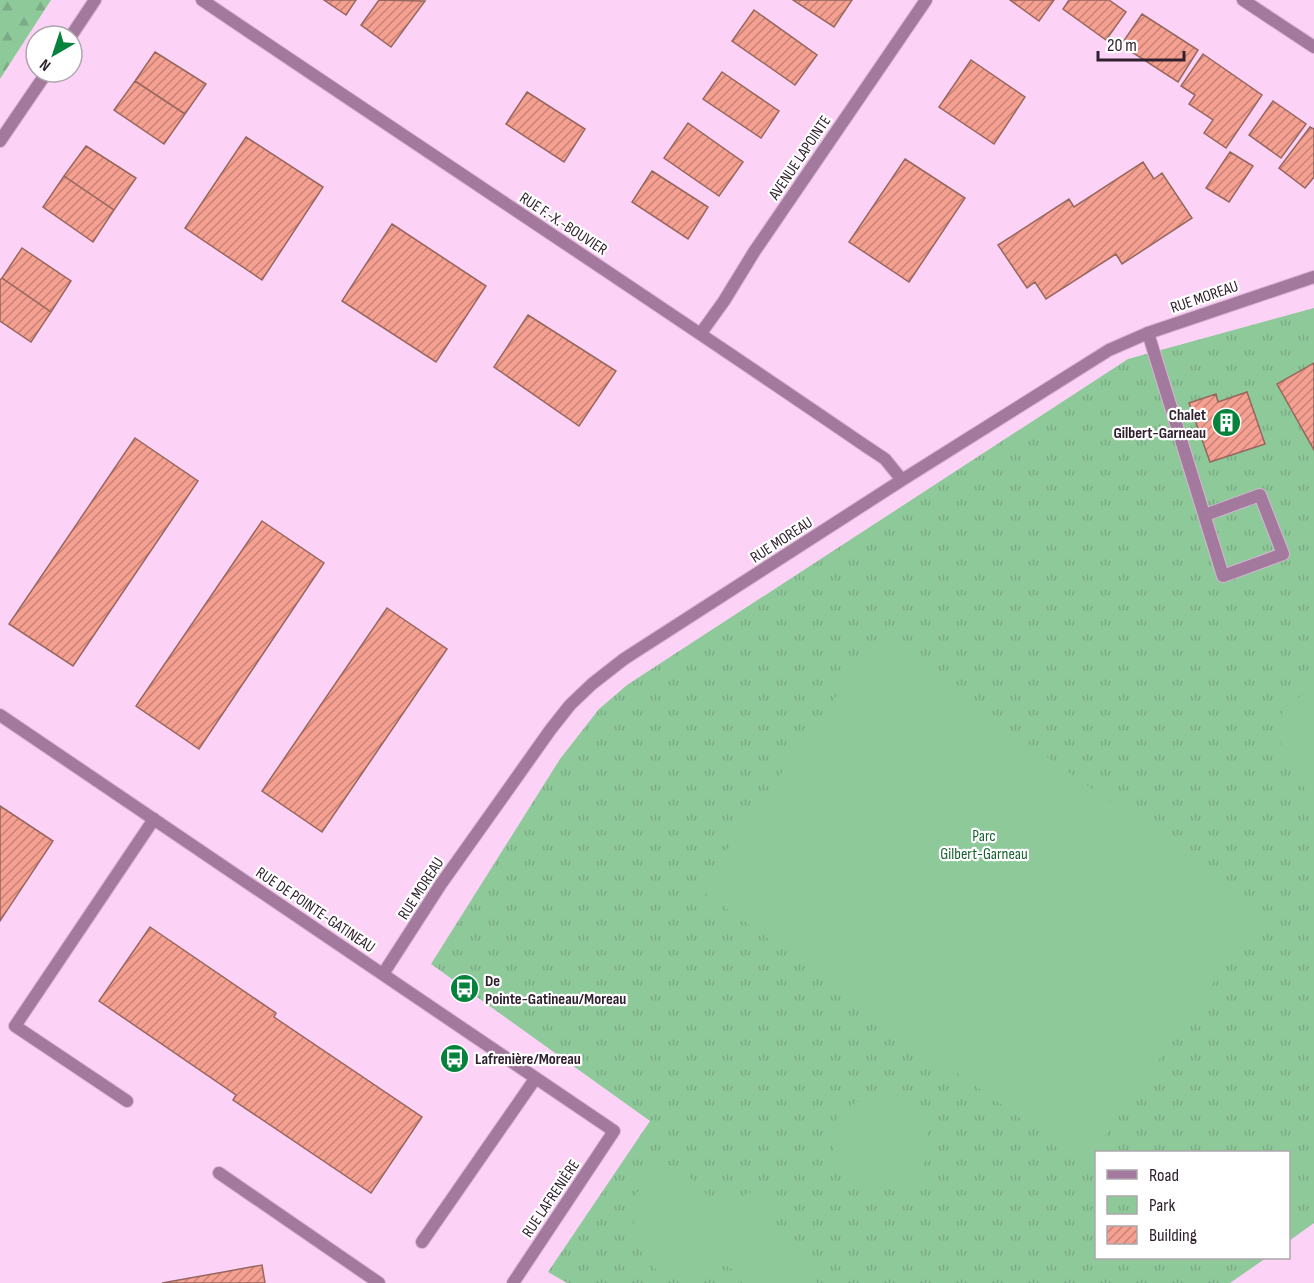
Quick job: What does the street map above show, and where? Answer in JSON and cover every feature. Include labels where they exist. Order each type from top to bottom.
[{"type":"street","points":[[79,24],[95,0]]},
{"type":"street","name":"RUE F.-X.-BOUVIER","points":[[202,0],[701,333],[885,459],[902,480]]},
{"type":"street","name":"AVENUE LAPOINTE","points":[[701,333],[926,0]]},
{"type":"street","points":[[1243,0],[1314,47]]},
{"type":"street","points":[[0,141],[38,84]]},
{"type":"street","name":"RUE MOREAU","points":[[383,974],[441,884],[529,758],[570,705],[624,659],[1109,350],[1148,333],[1314,277]]},
{"type":"street","points":[[1148,333],[1223,576],[1283,554],[1260,495],[1205,515]]},
{"type":"street","name":"RUE DE POINTE-GATINEAU","points":[[0,715],[614,1131]]},
{"type":"street","points":[[126,1101],[15,1026],[154,819]]},
{"type":"street","points":[[422,1242],[535,1079]]},
{"type":"street","name":"RUE LAFRENIÈRE","points":[[513,1283],[614,1131]]},
{"type":"street","points":[[219,1173],[379,1283]]},
{"type":"green space","points":[[0,0],[51,0],[36,24],[24,24],[24,42],[0,79]]},
{"type":"green space","name":"Parc Gilbert-Garneau","points":[[1314,308],[1314,1223],[1290,1240],[1290,1151],[1095,1151],[1095,1259],[1265,1259],[1230,1283],[567,1283],[548,1272],[650,1121],[431,964],[560,759],[599,709],[627,685],[1128,359]]},
{"type":"green space","points":[[878,637],[1264,911],[1085,1164],[699,889]]},
{"type":"green space","points":[[1314,689],[1314,807],[1281,743],[1278,729],[1281,715],[1288,704]]},
{"type":"green space","points":[[883,1095],[903,1101],[914,1108],[922,1118],[929,1136],[929,1149],[923,1166],[911,1181],[895,1188],[878,1187],[860,1181],[845,1169],[835,1154],[831,1137],[837,1120],[846,1109],[863,1099]]},
{"type":"green space","points":[[653,1164],[685,1173],[710,1198],[723,1203],[733,1203],[749,1192],[780,1214],[770,1231],[771,1244],[801,1254],[812,1266],[817,1283],[742,1283],[736,1272],[724,1264],[704,1275],[687,1280],[676,1279],[658,1270],[650,1263],[638,1245],[634,1224],[638,1191]]},
{"type":"building","points":[[324,0],[356,0],[346,15]]},
{"type":"building","points":[[379,0],[425,1],[391,47],[361,25]]},
{"type":"building","points":[[793,0],[852,0],[834,27]]},
{"type":"building","points":[[1010,0],[1054,0],[1039,21]]},
{"type":"building","points":[[1069,0],[1109,0],[1126,12],[1106,40],[1063,9]]},
{"type":"building","points":[[754,10],[817,55],[795,85],[732,41]]},
{"type":"building","points":[[1142,14],[1198,50],[1178,82],[1121,45]]},
{"type":"building","points":[[155,52],[206,84],[185,114],[135,81]]},
{"type":"building","points":[[1203,54],[1262,95],[1226,148],[1204,133],[1213,120],[1189,104],[1195,95],[1181,86]]},
{"type":"building","points":[[971,60],[1025,97],[994,144],[939,107]]},
{"type":"building","points":[[722,72],[779,111],[761,138],[703,99]]},
{"type":"building","points":[[135,81],[185,114],[164,144],[114,110]]},
{"type":"building","points":[[527,92],[585,129],[564,162],[506,124]]},
{"type":"building","points":[[1273,101],[1306,124],[1281,158],[1249,135]]},
{"type":"building","points":[[688,123],[743,162],[719,196],[664,158]]},
{"type":"building","points":[[1310,127],[1314,129],[1314,177],[1305,188],[1279,168]]},
{"type":"building","points":[[246,137],[323,187],[262,280],[185,228]]},
{"type":"building","points":[[86,146],[136,178],[114,210],[64,176]]},
{"type":"building","points":[[1230,152],[1253,166],[1229,202],[1206,188]]},
{"type":"building","points":[[905,159],[965,198],[909,282],[849,242]]},
{"type":"building","points":[[1143,162],[1154,179],[1162,173],[1192,218],[1122,264],[1116,254],[1046,299],[1035,282],[1027,288],[998,245],[1069,199],[1074,207]]},
{"type":"building","points":[[652,171],[708,207],[688,239],[632,202]]},
{"type":"building","points":[[64,176],[114,210],[93,242],[43,207]]},
{"type":"building","points":[[392,224],[486,286],[436,362],[342,301]]},
{"type":"building","points":[[22,248],[71,281],[51,312],[2,278]]},
{"type":"building","points":[[2,278],[51,312],[31,342],[0,321],[0,280]]},
{"type":"building","points":[[528,315],[616,371],[579,426],[494,367]]},
{"type":"building","points":[[1314,363],[1314,450],[1277,384]]},
{"type":"building","name":"Chalet Gilbert-Garneau","points":[[1247,392],[1265,444],[1210,462],[1189,403],[1216,394],[1218,402]]},
{"type":"building","points":[[135,438],[198,481],[73,666],[9,624]]},
{"type":"building","points":[[262,521],[324,563],[199,749],[136,706]]},
{"type":"building","points":[[387,608],[447,649],[322,832],[262,791]]},
{"type":"building","points":[[0,806],[53,841],[0,921]]},
{"type":"building","points":[[150,927],[276,1013],[274,1017],[422,1117],[371,1193],[233,1100],[236,1095],[99,1001]]},
{"type":"building","points":[[262,1265],[265,1283],[162,1283],[218,1273]]},
{"type":"place","name":"Chalet Gilbert-Garneau","points":[[1227,423]]},
{"type":"place","name":"De Pointe-Gatineau/Moreau","points":[[464,989]]},
{"type":"place","name":"Lafrenière/Moreau","points":[[454,1058]]}]
